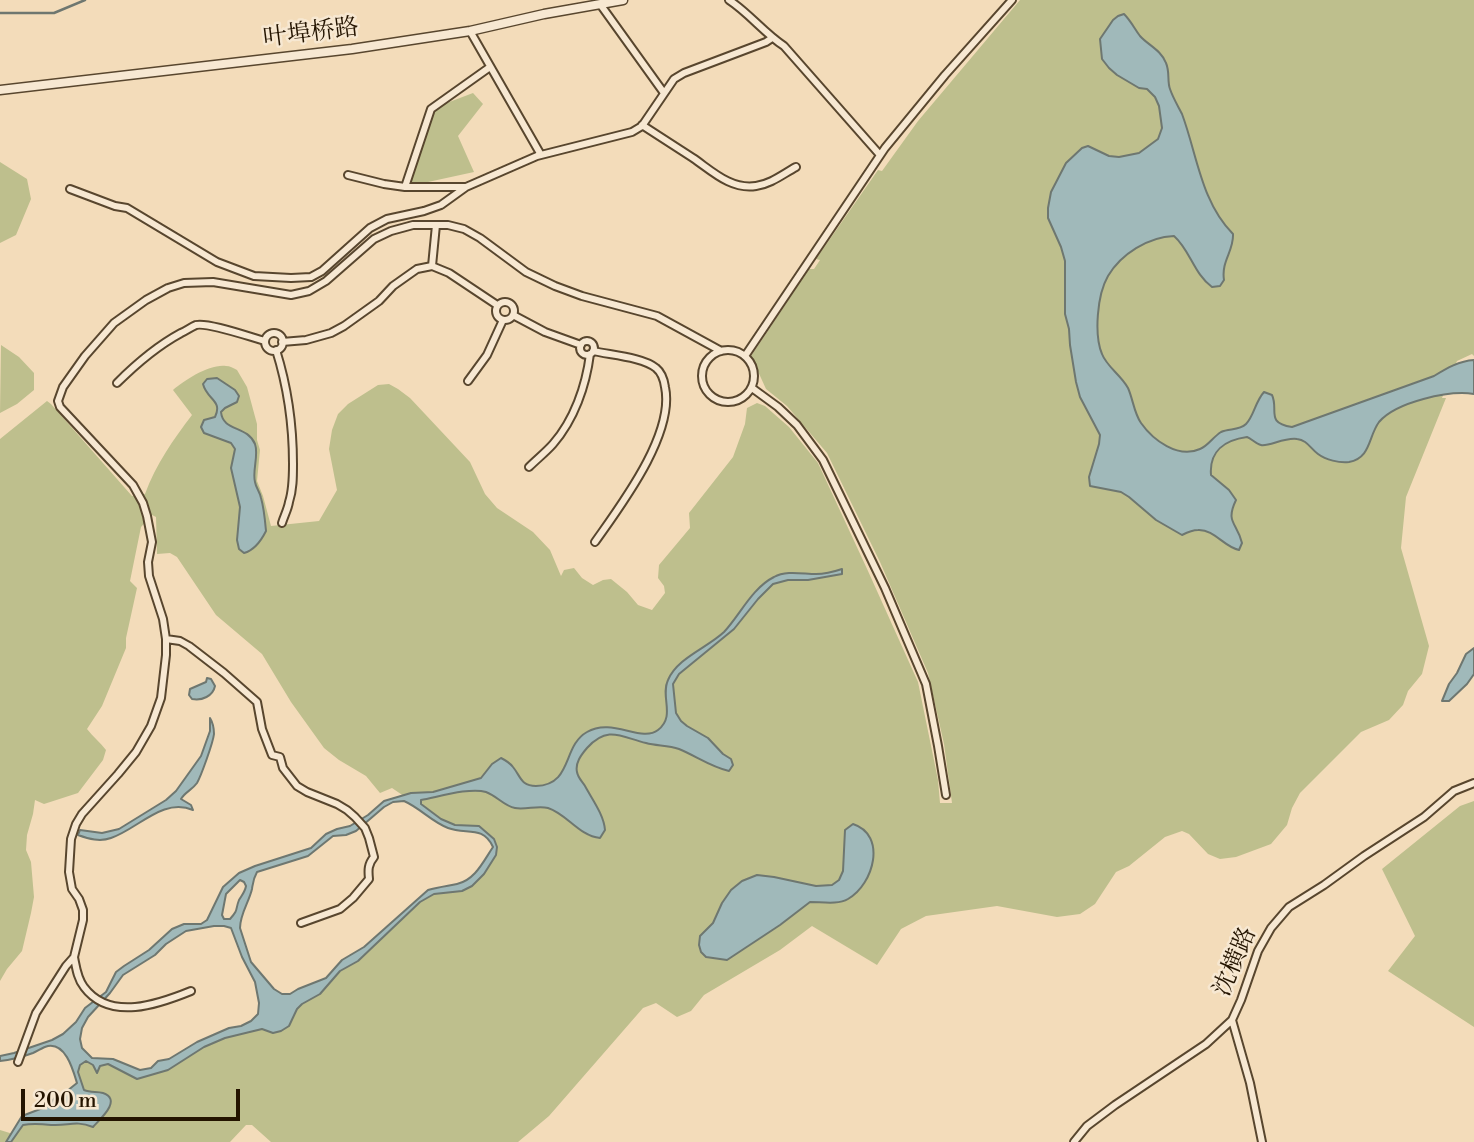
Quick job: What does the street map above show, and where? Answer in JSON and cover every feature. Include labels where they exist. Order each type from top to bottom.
[{"type":"street","name":"叶埠桥路","points":[[0,90],[352,49],[470,31],[623,0]]},
{"type":"street","points":[[729,0],[784,46],[880,155]]},
{"type":"street","points":[[745,356],[880,155],[945,75],[1012,0]]},
{"type":"street","points":[[600,4],[664,93]]},
{"type":"street","points":[[470,31],[541,155]]},
{"type":"street","points":[[70,190],[127,208],[217,262],[254,276],[311,277],[322,271],[370,228],[387,219],[441,205],[466,187],[541,155],[632,132],[642,125],[674,79],[772,38]]},
{"type":"street","points":[[405,187],[431,109],[491,67]]},
{"type":"street","points":[[642,125],[714,174],[744,186],[766,184],[796,167]]},
{"type":"street","points":[[348,175],[405,187],[466,187]]},
{"type":"street","points":[[191,991],[154,1005],[118,1007],[105,1003],[84,988],[74,957],[83,909],[72,889],[69,872],[71,839],[82,814],[136,752],[151,726],[161,698],[166,639],[163,619],[149,576],[148,562],[152,542],[143,503],[133,485],[60,407],[58,401],[63,387],[85,356],[114,323],[168,288],[184,283],[212,282],[291,295],[309,291],[326,281],[374,239],[413,225],[447,225],[464,229],[480,237],[526,272],[555,286],[657,316],[721,351]]},
{"type":"street","points":[[432,266],[436,225]]},
{"type":"street","points":[[282,342],[306,340],[344,327],[417,269],[432,266],[449,273],[497,305]]},
{"type":"street","points":[[497,305],[506,301],[514,309],[513,315],[503,320]]},
{"type":"street","points":[[497,305],[496,314],[503,320]]},
{"type":"street","points":[[513,315],[545,332],[581,345],[584,342],[593,344],[589,368],[578,402],[554,443],[529,467]]},
{"type":"street","points":[[468,381],[487,355],[503,320]]},
{"type":"street","points":[[117,383],[146,356],[195,326],[206,325],[265,341]]},
{"type":"street","points":[[273,333],[281,336],[282,342],[281,347],[276,350],[268,348],[265,341],[268,335],[273,333]]},
{"type":"street","points":[[276,350],[291,410],[293,447],[290,502],[282,523]]},
{"type":"street","points":[[729,350],[745,356],[754,370],[752,388],[739,400],[731,402],[714,398],[704,385],[702,376],[708,361],[721,351],[729,350]]},
{"type":"street","points":[[592,353],[650,365],[658,369],[666,390],[666,405],[655,444],[620,507],[595,542]]},
{"type":"street","points":[[752,388],[797,425],[823,460],[885,588],[926,684],[946,794]]},
{"type":"street","points":[[166,639],[180,641],[189,646],[249,694],[257,702],[262,729],[272,755],[280,757],[283,768],[298,786],[347,810],[365,828],[374,857],[368,869],[369,878],[340,909],[301,923]]},
{"type":"street","name":"沈横路","points":[[1074,1142],[1087,1126],[1105,1112],[1206,1044],[1231,1020],[1258,951],[1270,928],[1289,906],[1424,817],[1454,791],[1474,783]]},
{"type":"street","points":[[19,1062],[36,1013],[74,957]]},
{"type":"street","points":[[1231,1020],[1250,1083],[1262,1142]]},
{"type":"green space","points":[[1020,0],[1474,0],[1474,356],[1472,354],[1457,361],[1442,398],[1446,398],[1406,497],[1401,548],[1429,646],[1422,674],[1408,691],[1403,705],[1389,720],[1361,732],[1300,793],[1287,825],[1271,844],[1236,857],[1220,859],[1208,854],[1189,834],[1182,831],[1165,837],[1129,866],[1116,872],[1095,904],[1080,914],[1057,917],[997,906],[926,916],[901,929],[877,965],[812,926],[780,950],[704,995],[691,1011],[677,1017],[656,1003],[643,1008],[549,1116],[518,1142],[271,1142],[252,1125],[246,1125],[230,1142],[0,1142],[0,1130],[13,1134],[25,1118],[80,1091],[75,1072],[83,1057],[109,1062],[142,1075],[323,987],[344,963],[426,896],[468,885],[495,847],[489,837],[480,830],[448,826],[392,788],[380,793],[366,776],[324,748],[291,702],[262,654],[216,615],[177,557],[170,553],[157,554],[156,517],[152,515],[141,527],[130,581],[137,588],[126,648],[102,706],[87,729],[106,750],[103,760],[78,793],[44,804],[35,800],[26,850],[31,862],[34,897],[31,913],[22,951],[0,981],[0,439],[47,401],[132,496],[145,494],[154,473],[192,415],[173,390],[205,370],[227,366],[237,370],[247,387],[257,424],[260,450],[257,481],[271,526],[319,521],[337,490],[329,449],[338,414],[348,404],[378,385],[389,384],[410,398],[470,462],[485,494],[497,508],[533,532],[550,550],[561,576],[564,570],[574,568],[582,578],[593,585],[611,579],[638,605],[652,610],[665,593],[658,578],[659,565],[690,528],[689,513],[733,457],[745,424],[747,408],[757,403],[765,406],[789,427],[818,463],[918,682],[938,780],[940,803],[952,803],[944,744],[928,673],[880,562],[827,453],[787,406],[766,389],[751,356],[809,269],[814,269],[820,260],[816,259],[878,170],[882,171],[918,121]]},
{"type":"green space","points":[[473,93],[483,104],[458,136],[474,172],[405,187],[431,109]]},
{"type":"green space","points":[[0,162],[27,179],[31,199],[16,235],[0,243]]},
{"type":"green space","points":[[1,345],[19,357],[34,373],[34,390],[0,413]]},
{"type":"green space","points":[[1474,801],[1474,1027],[1388,971],[1415,936],[1382,869],[1460,806]]},
{"type":"water","points":[[1124,14],[1140,36],[1164,58],[1170,89],[1182,114],[1207,193],[1222,221],[1233,234],[1232,246],[1224,267],[1224,280],[1220,286],[1212,287],[1206,282],[1174,236],[1136,248],[1120,261],[1104,284],[1097,326],[1102,354],[1128,388],[1139,419],[1152,436],[1175,450],[1192,451],[1203,448],[1221,432],[1246,424],[1264,392],[1272,395],[1274,415],[1278,422],[1292,427],[1434,376],[1458,363],[1474,360],[1474,394],[1451,394],[1423,399],[1387,415],[1375,428],[1365,452],[1356,460],[1345,462],[1329,459],[1297,439],[1264,445],[1247,437],[1220,448],[1213,459],[1211,475],[1229,490],[1236,500],[1232,518],[1242,543],[1239,550],[1204,530],[1194,530],[1182,535],[1156,520],[1121,492],[1090,486],[1089,477],[1100,435],[1080,397],[1076,382],[1065,314],[1065,261],[1048,218],[1048,208],[1051,192],[1066,163],[1082,148],[1088,146],[1109,156],[1119,157],[1139,153],[1158,139],[1162,128],[1155,97],[1147,89],[1139,88],[1117,75],[1102,59],[1100,39],[1113,20]]},
{"type":"water","points":[[217,378],[235,390],[239,396],[237,402],[221,412],[223,418],[226,423],[247,434],[256,448],[254,478],[262,502],[266,531],[257,545],[244,553],[239,549],[237,540],[240,507],[231,468],[235,449],[231,443],[204,433],[201,427],[204,420],[215,417],[217,411],[216,403],[203,384],[207,379]]},
{"type":"water","points":[[842,569],[842,574],[773,584],[734,629],[679,674],[673,684],[676,713],[681,721],[708,738],[731,759],[733,765],[729,771],[675,748],[622,736],[602,737],[585,751],[577,765],[578,776],[602,819],[605,830],[600,838],[579,829],[548,808],[515,808],[486,792],[463,792],[421,800],[421,804],[441,819],[455,825],[479,826],[494,839],[496,855],[484,874],[472,886],[462,891],[434,894],[420,902],[358,961],[340,971],[320,994],[302,1004],[289,1026],[281,1031],[273,1033],[262,1029],[225,1038],[204,1047],[168,1070],[137,1079],[108,1064],[100,1066],[97,1073],[93,1065],[86,1061],[80,1065],[78,1072],[84,1090],[103,1093],[111,1100],[108,1110],[93,1127],[77,1124],[23,1125],[11,1142],[6,1142],[22,1116],[48,1106],[56,1096],[77,1083],[68,1058],[54,1046],[8,1060],[0,1061],[0,1056],[63,1034],[76,1022],[85,1008],[106,992],[116,972],[149,950],[172,929],[184,924],[201,924],[207,920],[223,887],[239,873],[311,848],[326,834],[350,826],[384,801],[411,793],[433,792],[481,778],[492,764],[501,758],[512,766],[527,784],[548,784],[562,772],[579,738],[587,732],[606,727],[643,734],[658,730],[666,719],[666,686],[672,672],[685,659],[724,632],[759,588],[774,577],[784,574],[819,574]],"holes":[[[404,801],[448,828],[479,833],[489,840],[493,847],[469,879],[428,890],[364,947],[342,960],[326,978],[290,994],[282,994],[274,989],[251,962],[240,928],[257,872],[308,856],[333,836],[356,831],[384,807],[393,802]],[[240,880],[244,882],[245,890],[230,919],[224,919],[222,915],[226,894]],[[214,926],[231,928],[255,982],[258,1014],[251,1021],[197,1042],[169,1059],[158,1061],[151,1068],[140,1070],[113,1059],[92,1058],[82,1048],[80,1039],[88,1017],[123,975],[186,931]]]},
{"type":"water","points":[[1474,648],[1474,674],[1449,701],[1442,701],[1466,654]]},
{"type":"water","points":[[207,678],[211,679],[215,686],[212,693],[203,698],[192,699],[189,695],[190,689],[206,682]]},
{"type":"water","points":[[210,718],[214,734],[207,759],[197,783],[181,799],[191,805],[193,810],[182,807],[161,811],[107,839],[94,840],[78,835],[80,830],[102,833],[119,829],[166,800],[176,791],[201,756],[210,731]]},
{"type":"water","points":[[853,824],[864,830],[873,849],[870,872],[857,892],[840,902],[810,902],[727,960],[706,957],[701,952],[700,936],[713,923],[731,890],[742,881],[757,875],[816,886],[832,885],[839,880],[843,871],[845,830]]},
{"type":"waterway","points":[[0,13],[54,13],[85,0]]}]
